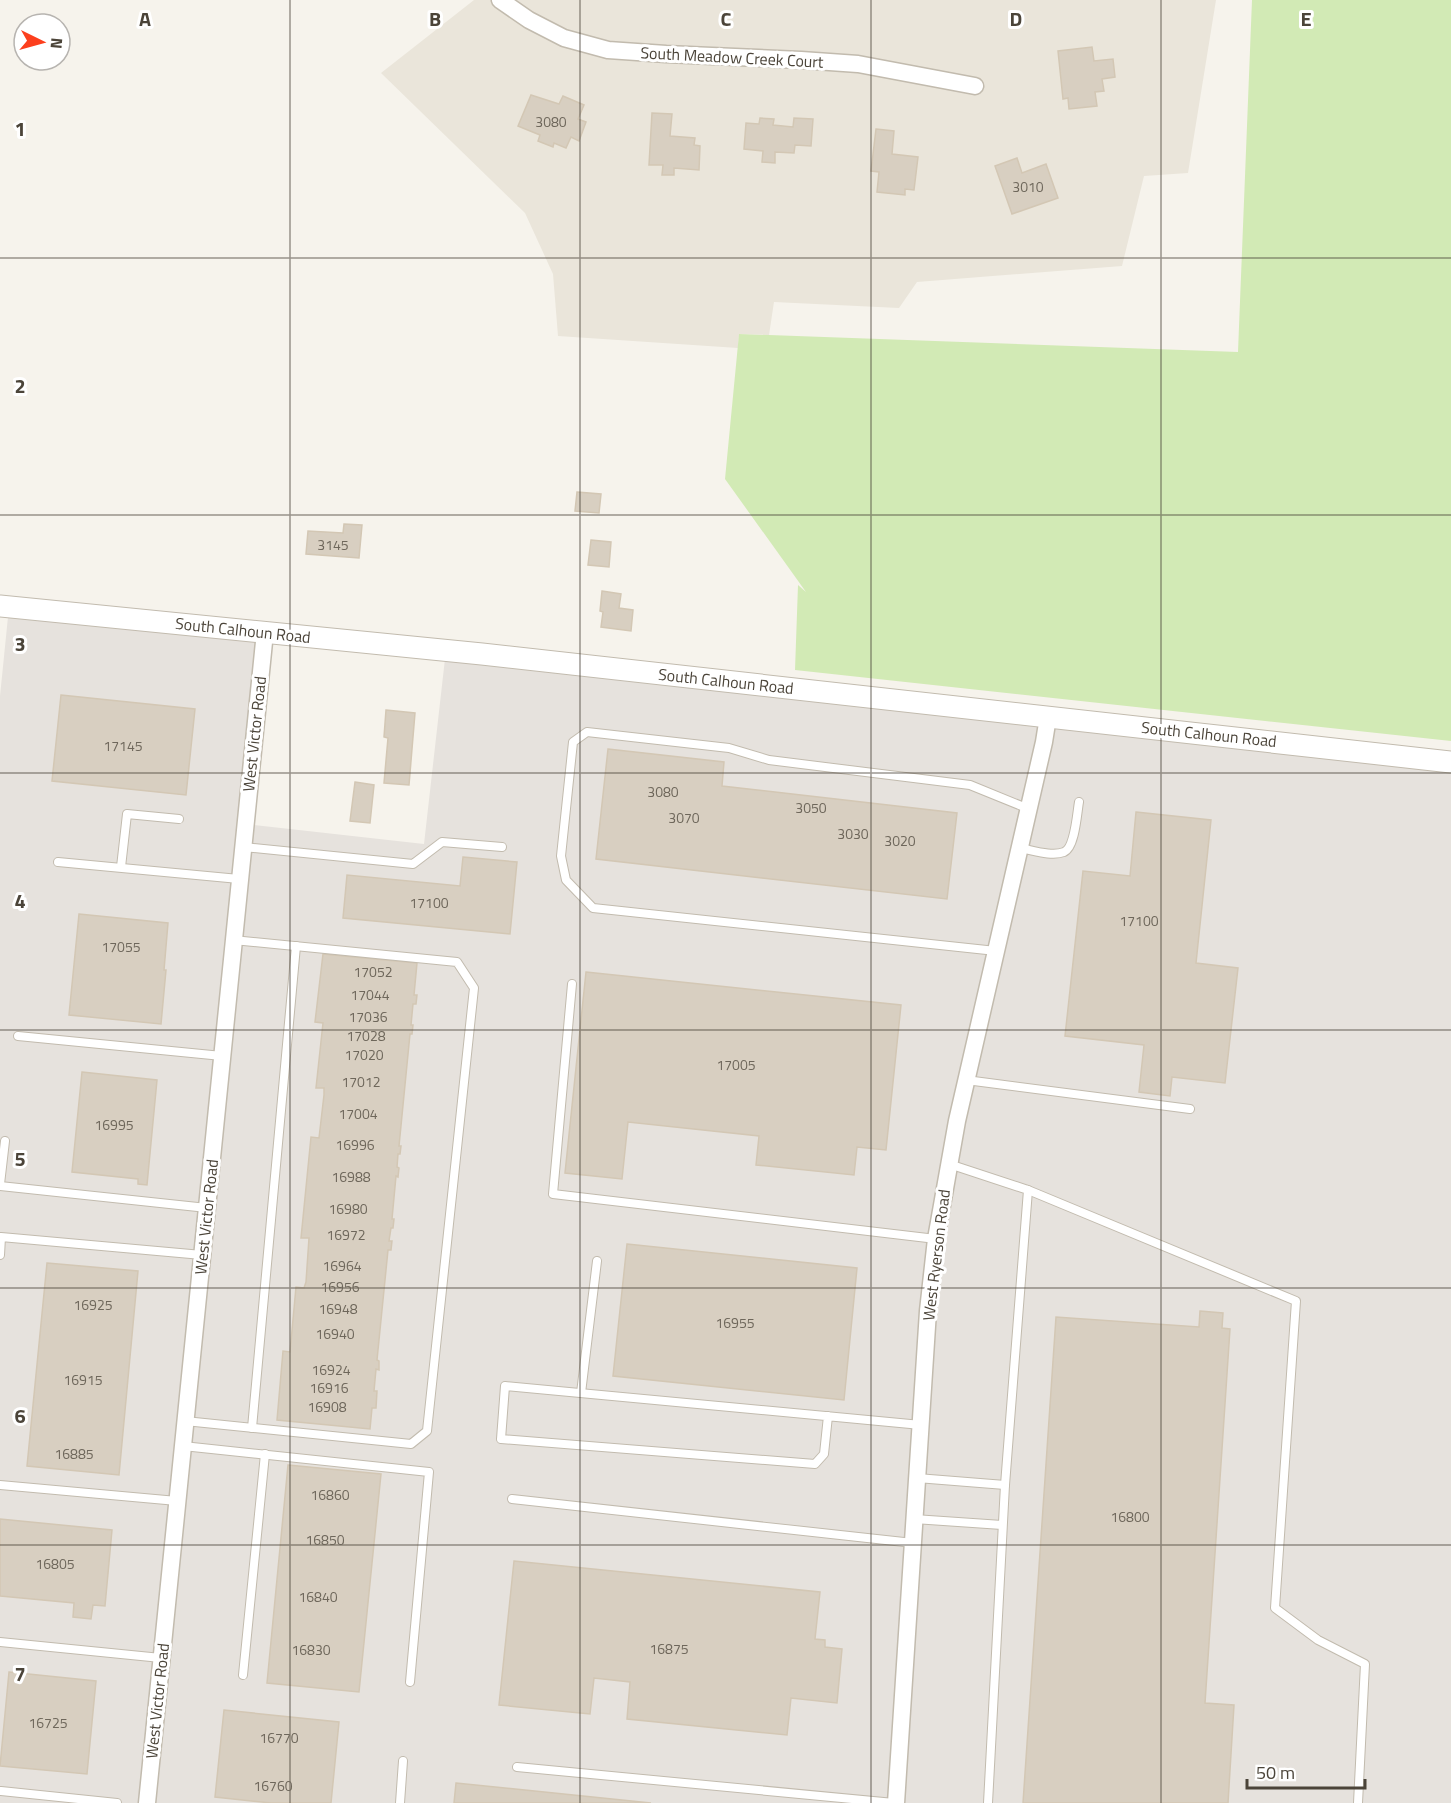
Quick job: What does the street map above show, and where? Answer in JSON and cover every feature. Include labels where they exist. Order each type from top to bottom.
[{"type":"street","name":"South Meadow Creek Court","points":[[500,0],[529,20],[564,38],[608,50],[858,64],[975,86]]},
{"type":"street","name":"South Calhoun Road","points":[[0,606],[504,656],[1451,762]]},
{"type":"street","name":"West Victor Road","points":[[147,1803],[265,632]]},
{"type":"street","name":"West Ryerson Road","points":[[895,1803],[936,1239],[948,1164],[966,1080],[1048,717]]},
{"type":"lane","points":[[996,951],[593,908],[566,880],[561,856],[573,742],[587,732],[729,748],[769,760],[970,785],[1029,809]]},
{"type":"lane","points":[[1020,848],[1053,853],[1064,852],[1071,846],[1079,802]]},
{"type":"lane","points":[[121,867],[127,814],[179,819]]},
{"type":"lane","points":[[242,847],[414,864],[442,842],[502,847]]},
{"type":"lane","points":[[58,862],[239,879]]},
{"type":"lane","points":[[185,1421],[411,1444],[427,1431],[474,988],[457,962],[233,940]]},
{"type":"lane","points":[[252,1428],[296,946]]},
{"type":"lane","points":[[572,984],[553,1194],[936,1239]]},
{"type":"lane","points":[[18,1036],[222,1056]]},
{"type":"lane","points":[[966,1080],[1190,1109]]},
{"type":"lane","points":[[5,1141],[0,1185],[207,1209]]},
{"type":"lane","points":[[948,1164],[1028,1190],[1296,1301],[1275,1608],[1318,1640],[1365,1664],[1358,1803]]},
{"type":"lane","points":[[988,1803],[1002,1525],[1028,1190]]},
{"type":"lane","points":[[0,1255],[1,1238],[202,1255]]},
{"type":"lane","points":[[581,1393],[597,1261]]},
{"type":"lane","points":[[828,1416],[824,1454],[816,1464],[501,1439],[505,1386],[828,1416],[921,1425]]},
{"type":"lane","points":[[183,1446],[429,1472],[410,1682]]},
{"type":"lane","points":[[243,1675],[265,1454]]},
{"type":"lane","points":[[917,1478],[1005,1485]]},
{"type":"lane","points":[[0,1485],[177,1501]]},
{"type":"lane","points":[[512,1499],[913,1543]]},
{"type":"lane","points":[[914,1519],[1002,1525]]},
{"type":"lane","points":[[0,1642],[161,1659]]},
{"type":"lane","points":[[400,1803],[404,1761]]},
{"type":"lane","points":[[517,1767],[895,1803]]},
{"type":"lane","points":[[1,1791],[117,1803]]},
{"type":"shaded area","points":[[474,0],[1216,0],[1188,173],[1144,176],[1122,266],[917,282],[899,308],[774,302],[769,335],[739,334],[738,348],[558,336],[553,274],[525,213],[381,73]]},
{"type":"shaded area","points":[[9,607],[265,632],[245,824],[424,844],[446,650],[1451,762],[1451,1803],[0,1803],[0,696]]},
{"type":"green space","points":[[1252,0],[1451,0],[1451,741],[795,670],[798,585],[806,592],[725,479],[739,334],[1238,352]]},
{"type":"building","points":[[1092,47],[1094,61],[1113,59],[1115,77],[1102,79],[1104,91],[1095,92],[1097,106],[1069,109],[1068,98],[1063,99],[1058,51]]},
{"type":"building","points":[[531,95],[559,104],[563,96],[584,105],[578,119],[586,122],[579,141],[571,137],[566,148],[554,143],[553,147],[538,141],[540,135],[518,126]]},
{"type":"building","points":[[652,113],[672,114],[670,136],[695,138],[694,145],[700,146],[699,170],[674,168],[674,175],[662,175],[663,165],[649,165]]},
{"type":"building","points":[[760,118],[774,119],[773,125],[793,127],[794,118],[813,119],[811,146],[795,145],[794,153],[775,152],[775,163],[762,162],[763,151],[744,149],[746,123],[759,124]]},
{"type":"building","points":[[876,129],[894,131],[892,154],[918,157],[914,190],[905,189],[905,195],[877,192],[879,172],[871,171]]},
{"type":"building","points":[[1017,158],[1022,173],[1046,164],[1058,198],[1012,214],[995,166]]},
{"type":"building","points":[[577,492],[601,494],[599,513],[575,511]]},
{"type":"building","points":[[344,524],[362,525],[359,558],[306,554],[308,531],[343,533]]},
{"type":"building","points":[[591,540],[611,542],[609,567],[588,565]]},
{"type":"building","points":[[602,591],[621,594],[619,608],[633,610],[631,631],[601,627]]},
{"type":"building","points":[[61,695],[195,709],[186,795],[52,781]]},
{"type":"building","points":[[386,710],[415,713],[409,785],[384,783],[388,738],[384,737]]},
{"type":"building","points":[[608,749],[724,762],[722,786],[957,813],[947,899],[596,859]]},
{"type":"building","points":[[355,782],[374,785],[370,823],[350,821]]},
{"type":"building","points":[[1136,812],[1211,820],[1196,963],[1238,968],[1225,1083],[1172,1077],[1170,1096],[1139,1092],[1144,1045],[1065,1036],[1083,871],[1130,876]]},
{"type":"building","points":[[463,857],[517,862],[510,934],[343,918],[347,875],[460,886]]},
{"type":"building","points":[[79,914],[168,923],[161,1024],[69,1015]]},
{"type":"building","points":[[323,954],[417,963],[414,995],[417,995],[416,1004],[413,1004],[411,1025],[413,1025],[412,1034],[410,1034],[399,1146],[401,1146],[400,1154],[398,1154],[397,1167],[399,1168],[398,1177],[396,1176],[392,1219],[394,1219],[389,1241],[392,1241],[391,1250],[388,1250],[377,1360],[379,1370],[376,1369],[374,1391],[377,1391],[376,1408],[372,1408],[370,1429],[277,1420],[283,1351],[290,1352],[296,1287],[304,1288],[306,1282],[309,1238],[301,1238],[311,1137],[319,1138],[324,1095],[324,1088],[316,1088],[323,1023],[315,1022]]},
{"type":"building","points":[[586,972],[901,1005],[886,1150],[857,1147],[854,1175],[756,1165],[759,1136],[628,1122],[622,1179],[565,1173]]},
{"type":"building","points":[[82,1072],[157,1080],[147,1185],[138,1184],[138,1179],[72,1172]]},
{"type":"building","points":[[627,1244],[857,1268],[844,1400],[613,1376]]},
{"type":"building","points":[[47,1263],[138,1271],[119,1475],[27,1466]]},
{"type":"building","points":[[1200,1311],[1223,1313],[1222,1328],[1230,1329],[1205,1703],[1234,1705],[1228,1803],[1023,1803],[1056,1317],[1199,1327]]},
{"type":"building","points":[[288,1465],[381,1474],[359,1692],[267,1683]]},
{"type":"building","points":[[0,1519],[112,1530],[105,1606],[93,1605],[91,1619],[73,1617],[74,1603],[0,1596]]},
{"type":"building","points":[[514,1561],[820,1592],[815,1639],[825,1640],[825,1647],[842,1649],[837,1703],[791,1698],[787,1735],[627,1719],[630,1682],[594,1678],[590,1714],[499,1705]]},
{"type":"building","points":[[9,1672],[96,1681],[87,1774],[0,1766]]},
{"type":"building","points":[[224,1710],[339,1722],[331,1803],[271,1803],[215,1797]]},
{"type":"building","points":[[456,1783],[651,1803],[454,1803]]}]
